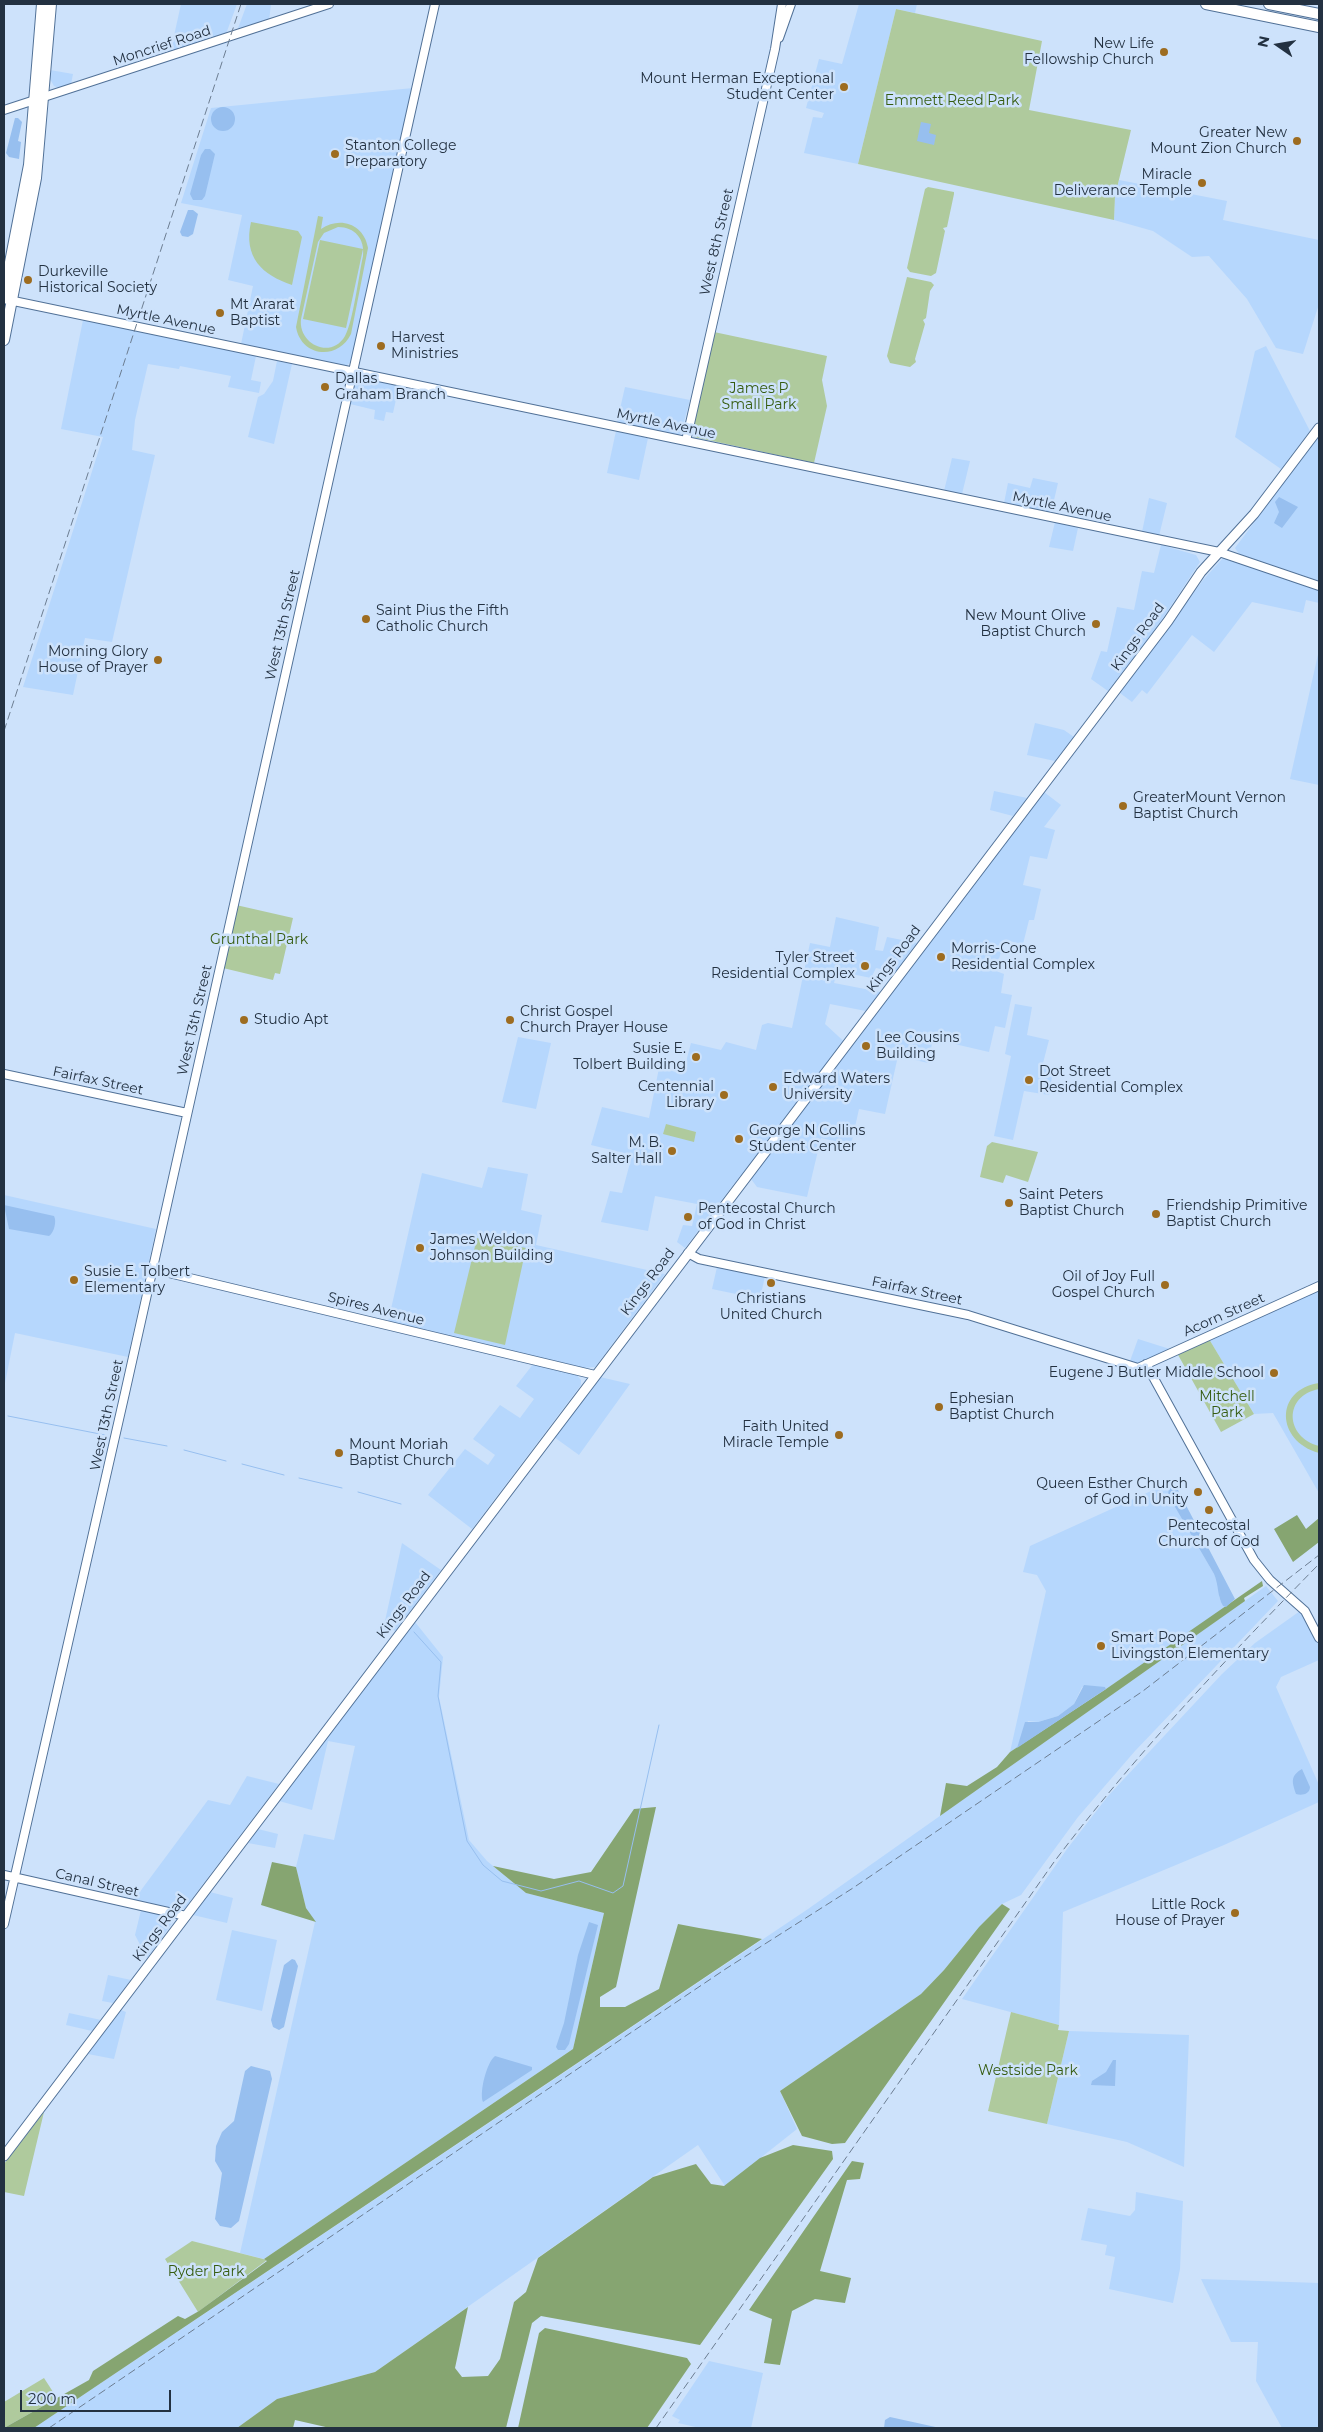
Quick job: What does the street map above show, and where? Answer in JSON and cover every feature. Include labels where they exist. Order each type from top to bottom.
[{"type":"highway","points":[[4,340],[8,300],[36,178],[42,4]]},
{"type":"highway","points":[[4,293],[26,183],[52,4]]},
{"type":"highway","points":[[1206,4],[1319,28]]},
{"type":"highway","points":[[1269,4],[1319,14]]},
{"type":"main road","name":"Kings Road","points":[[4,2156],[1164,626],[1201,572],[1254,514],[1319,428]]},
{"type":"street","name":"Moncrief Road","points":[[4,110],[329,4]]},
{"type":"street","name":"West 13th Street","points":[[4,1924],[354,372],[435,4]]},
{"type":"street","name":"West 8th Street","points":[[686,441],[774,49],[782,4]]},
{"type":"street","name":"West 8th Street","points":[[774,49],[790,4]]},
{"type":"street","name":"Myrtle Avenue","points":[[8,300],[1219,552],[1319,586]]},
{"type":"street","name":"Fairfax Street","points":[[4,1074],[187,1113]]},
{"type":"street","name":"Fairfax Street","points":[[688,1253],[699,1259],[968,1314],[1138,1368]]},
{"type":"street","name":"Spires Avenue","points":[[152,1268],[595,1375]]},
{"type":"street","name":"Acorn Street","points":[[1138,1368],[1319,1286]]},
{"type":"street","points":[[1146,1364],[1254,1560],[1270,1580],[1305,1611],[1319,1638]]},
{"type":"street","name":"Canal Street","points":[[4,1875],[186,1916]]},
{"type":"shaded area","points":[[181,4],[237,4],[226,34],[170,54]]},
{"type":"shaded area","points":[[247,4],[271,4],[269,21],[237,31]]},
{"type":"shaded area","name":"Mount Herman Exceptional Student Center","points":[[859,4],[917,4],[915,13],[896,9],[858,164],[804,153],[813,117],[822,118],[824,113],[806,108],[819,59],[842,64]]},
{"type":"shaded area","points":[[50,70],[73,74],[71,84],[59,88],[54,86],[50,79]]},
{"type":"shaded area","points":[[413,88],[352,361],[346,366],[241,344],[253,286],[228,280],[242,215],[181,203],[211,108]]},
{"type":"shaded area","points":[[223,107],[228,108],[234,114],[234,124],[228,130],[223,131],[218,130],[212,124],[211,119],[212,114],[218,108]]},
{"type":"shaded area","points":[[15,118],[22,122],[18,141],[21,142],[19,159],[9,157],[6,153]]},
{"type":"shaded area","points":[[921,122],[931,124],[929,133],[936,135],[934,145],[917,141]]},
{"type":"shaded area","points":[[205,149],[210,149],[215,154],[205,196],[202,200],[193,200],[190,194],[201,155]]},
{"type":"shaded area","points":[[1119,180],[1227,201],[1223,220],[1319,240],[1319,304],[1303,354],[1276,348],[1247,299],[1209,256],[1192,257],[1153,231],[1114,220],[1115,196]]},
{"type":"shaded area","points":[[188,210],[193,210],[198,214],[193,234],[188,237],[182,236],[180,232]]},
{"type":"shaded area","points":[[83,320],[256,356],[251,380],[261,382],[259,393],[228,387],[231,376],[180,366],[179,369],[148,364],[135,420],[132,450],[155,455],[112,642],[85,638],[73,695],[23,687],[103,437],[61,429]]},
{"type":"shaded area","points":[[1266,346],[1310,431],[1281,469],[1235,437],[1255,351]]},
{"type":"shaded area","points":[[277,361],[292,364],[274,444],[248,437],[258,397],[264,394],[273,381]]},
{"type":"shaded area","points":[[361,378],[399,386],[393,413],[386,412],[384,421],[374,419],[375,410],[350,404],[355,383]]},
{"type":"shaded area","points":[[625,387],[690,400],[681,433],[678,435],[617,422]]},
{"type":"shaded area","points":[[616,431],[648,438],[639,480],[607,473]]},
{"type":"shaded area","points":[[1319,436],[1319,581],[1239,554],[1235,548]]},
{"type":"shaded area","points":[[952,458],[970,461],[962,494],[944,491]]},
{"type":"shaded area","points":[[1033,478],[1058,483],[1051,513],[1004,503],[1008,483],[1030,488]]},
{"type":"shaded area","points":[[1279,497],[1298,507],[1282,528],[1274,523],[1279,512],[1275,502]]},
{"type":"shaded area","points":[[1149,498],[1167,503],[1159,536],[1142,532]]},
{"type":"shaded area","points":[[1055,522],[1078,528],[1073,551],[1049,547]]},
{"type":"shaded area","points":[[1161,545],[1196,555],[1200,562],[1159,624],[1108,691],[1091,679],[1101,651],[1107,652],[1117,607],[1134,610],[1142,571],[1154,573]]},
{"type":"shaded area","points":[[1223,558],[1319,590],[1319,603],[1306,600],[1303,613],[1252,602],[1214,652],[1192,635],[1147,694],[1142,690],[1132,702],[1120,693],[1203,580]]},
{"type":"shaded area","points":[[1319,650],[1319,785],[1290,779]]},
{"type":"shaded area","points":[[1035,723],[1064,730],[1074,737],[1055,761],[1027,755]]},
{"type":"shaded area","points":[[994,791],[1027,798],[1013,816],[990,810]]},
{"type":"shaded area","name":"Edward Waters University","points":[[1044,792],[1061,805],[1044,827],[1055,830],[1047,859],[1030,856],[1023,885],[1041,889],[1034,920],[1029,920],[1023,944],[1004,940],[996,971],[1004,974],[1001,993],[1012,995],[1005,1028],[995,1026],[989,1052],[933,1039],[928,1063],[898,1056],[885,1114],[859,1109],[851,1145],[821,1138],[807,1197],[757,1187],[751,1179],[740,1176],[685,1248],[677,1242],[683,1225],[692,1226],[697,1204],[655,1196],[648,1231],[601,1222],[610,1191],[622,1193],[632,1155],[591,1145],[602,1107],[649,1118],[659,1068],[683,1073],[691,1043],[721,1050],[726,1042],[756,1050],[762,1025],[768,1023],[792,1028],[810,943],[830,947],[836,917],[879,927],[875,950],[883,951],[887,937],[917,943],[906,957],[914,964]],"holes":[[[876,968],[895,972],[901,981],[891,994],[834,983],[837,971],[871,978]],[[830,1004],[876,1013],[850,1047],[825,1024]]]},
{"type":"shaded area","name":"Dot Street Residential Complex","points":[[1015,1004],[1032,1007],[1027,1035],[1049,1040],[1042,1067],[1053,1070],[1049,1095],[1024,1091],[1013,1140],[994,1136],[1011,1056],[1005,1054]]},
{"type":"shaded area","points":[[518,1037],[551,1043],[536,1109],[502,1102]]},
{"type":"shaded area","points":[[488,1167],[528,1174],[521,1210],[542,1215],[536,1245],[665,1274],[595,1367],[581,1368],[388,1322],[422,1173],[482,1188]]},
{"type":"shaded area","name":"Susie E. Tolbert Elementary","points":[[4,1195],[156,1229],[128,1357],[15,1333],[4,1388]]},
{"type":"shaded area","points":[[4,1205],[54,1216],[54,1230],[49,1236],[9,1229]]},
{"type":"shaded area","points":[[717,1267],[765,1276],[760,1299],[712,1289]]},
{"type":"shaded area","name":"Eugene J Butler Middle School","points":[[1319,1289],[1319,1493],[1273,1413],[1254,1414],[1209,1339]]},
{"type":"shaded area","points":[[1138,1339],[1173,1350],[1140,1364],[1130,1361]]},
{"type":"shaded area","points":[[534,1363],[575,1373],[581,1380],[581,1385],[472,1529],[428,1495],[465,1449],[488,1465],[495,1455],[473,1439],[500,1405],[520,1418],[534,1399],[516,1386]]},
{"type":"shaded area","points":[[600,1377],[630,1384],[579,1455],[554,1437]]},
{"type":"shaded area","name":"Smart Pope Livingston Elementary","points":[[1173,1481],[1177,1488],[1172,1487],[1171,1500],[1214,1574],[1219,1584],[1219,1597],[1223,1606],[1226,1607],[1106,1689],[1105,1687],[1082,1687],[1074,1704],[1058,1716],[1038,1722],[1028,1721],[1017,1748],[1010,1752],[1046,1591],[1037,1575],[1023,1572],[1030,1546]]},
{"type":"shaded area","points":[[1169,1488],[1177,1488],[1235,1599],[1226,1607],[1221,1602],[1214,1574],[1168,1495]]},
{"type":"shaded area","points":[[402,1543],[441,1570],[395,1631],[388,1627],[385,1621]]},
{"type":"shaded area","points":[[1266,1586],[1278,1601],[1135,1751],[1078,1817],[1021,1895],[1002,1904],[979,1927],[944,1970],[921,1994],[780,2091],[797,2129],[725,2186],[698,2145],[375,2372],[277,2399],[237,2428],[34,2428],[808,1909]]},
{"type":"shaded area","points":[[1300,1611],[1305,1616],[1319,1646],[1319,1660],[1281,1677],[1276,1687],[1319,1785],[1319,1802],[1224,1845],[1063,1912],[1059,2025],[962,1999],[1067,1849],[1108,1796],[1222,1674],[1255,1643]]},
{"type":"shaded area","points":[[415,1622],[443,1657],[439,1697],[469,1840],[487,1861],[526,1893],[604,1913],[573,2049],[264,2259],[240,2253],[315,1922],[306,1908],[296,1867],[304,1834],[334,1840],[355,1746],[328,1741],[312,1810],[279,1801]]},
{"type":"shaded area","points":[[1084,1685],[1105,1687],[1106,1689],[1017,1748],[1025,1722],[1038,1722],[1058,1716],[1074,1704]]},
{"type":"shaded area","points":[[1302,1769],[1310,1789],[1303,1795],[1298,1795],[1296,1794],[1293,1780],[1295,1774]]},
{"type":"shaded area","points":[[247,1776],[279,1784],[184,1909],[177,1910],[133,1901],[208,1800],[230,1805]]},
{"type":"shaded area","points":[[258,1829],[278,1834],[275,1848],[248,1843]]},
{"type":"shaded area","points":[[210,1892],[233,1898],[227,1923],[193,1915]]},
{"type":"shaded area","points":[[141,1910],[169,1917],[173,1922],[147,1958],[135,1935]]},
{"type":"shaded area","points":[[589,1922],[598,1925],[569,2044],[565,2050],[558,2050],[556,2047],[564,2023],[578,1955]]},
{"type":"shaded area","points":[[232,1930],[277,1940],[262,2011],[216,2000]]},
{"type":"shaded area","points":[[292,1959],[295,1960],[298,1966],[284,2027],[279,2030],[273,2027],[271,2020],[284,1965]]},
{"type":"shaded area","points":[[108,1975],[131,1980],[113,2003],[102,2001]]},
{"type":"shaded area","points":[[121,2010],[126,2012],[114,2059],[88,2054]]},
{"type":"shaded area","points":[[69,2013],[101,2020],[92,2031],[66,2025]]},
{"type":"shaded area","points":[[1069,2031],[1189,2035],[1184,2167],[1127,2142],[1047,2124]]},
{"type":"shaded area","points":[[495,2056],[532,2067],[532,2070],[483,2102],[484,2077],[489,2064]]},
{"type":"shaded area","points":[[1113,2060],[1116,2060],[1115,2086],[1091,2085],[1092,2081],[1106,2072]]},
{"type":"shaded area","points":[[251,2066],[270,2071],[272,2079],[239,2221],[231,2228],[220,2226],[215,2219],[222,2173],[215,2161],[216,2146],[222,2132],[234,2121],[245,2071]]},
{"type":"shaded area","points":[[1136,2192],[1183,2201],[1180,2269],[1173,2303],[1109,2289],[1115,2257],[1105,2255],[1107,2245],[1081,2240],[1088,2208],[1130,2216],[1135,2210]]},
{"type":"shaded area","points":[[1201,2279],[1319,2283],[1319,2428],[1282,2428],[1256,2381],[1258,2342],[1231,2342]]},
{"type":"shaded area","points":[[709,2361],[763,2373],[751,2428],[700,2428],[678,2423],[680,2420],[672,2416]]},
{"type":"shaded area","points":[[890,2417],[940,2428],[884,2428],[885,2420]]},
{"type":"green space","name":"Emmett Reed Park","points":[[896,9],[1042,41],[1029,110],[1131,130],[1115,196],[1114,220],[858,164]]},
{"type":"green space","points":[[928,187],[954,192],[947,227],[943,228],[945,231],[936,273],[931,276],[910,272],[907,268],[925,189]]},
{"type":"green space","points":[[318,216],[323,217],[321,229],[336,223],[343,223],[356,228],[362,233],[368,248],[351,334],[338,349],[321,352],[312,350],[305,345],[299,337],[296,327]],"holes":[[[338,227],[358,235],[362,244],[363,256],[348,329],[339,343],[332,347],[324,348],[310,342],[305,336],[301,328],[301,319],[318,242],[324,233]]]},
{"type":"green space","points":[[251,222],[298,231],[302,237],[292,285],[272,276],[257,263],[250,245]]},
{"type":"green space","points":[[320,240],[363,249],[346,328],[303,319]]},
{"type":"green space","points":[[907,277],[931,282],[934,285],[930,291],[926,318],[923,320],[925,324],[915,359],[916,362],[910,367],[890,363],[887,356]]},
{"type":"green space","name":"James P Small Park","points":[[714,332],[827,356],[822,380],[827,406],[814,463],[694,437],[692,431]]},
{"type":"green space","name":"Grunthal Park","points":[[236,905],[293,918],[280,974],[275,973],[273,980],[223,968]]},
{"type":"green space","points":[[666,1124],[696,1132],[694,1142],[663,1134]]},
{"type":"green space","points":[[992,1142],[1038,1152],[1028,1182],[1006,1175],[1003,1183],[980,1177],[987,1146]]},
{"type":"green space","points":[[477,1238],[526,1248],[505,1345],[454,1333]]},
{"type":"green space","name":"Mitchell Park","points":[[1209,1339],[1254,1414],[1221,1432],[1177,1353]]},
{"type":"green space","points":[[1319,1383],[1319,1389],[1307,1393],[1299,1400],[1294,1408],[1293,1417],[1295,1426],[1300,1434],[1308,1441],[1319,1446],[1319,1453],[1305,1447],[1295,1438],[1288,1427],[1286,1416],[1288,1405],[1294,1395],[1304,1388]]},
{"type":"green space","points":[[1297,1515],[1306,1529],[1319,1518],[1319,1542],[1293,1562],[1274,1529]]},
{"type":"green space","points":[[1262,1581],[1263,1586],[1244,1598],[1245,1601],[940,1816],[946,1783],[967,1786],[997,1767],[1010,1752],[1106,1689]]},
{"type":"green space","points":[[656,1807],[616,1987],[600,1997],[600,2007],[625,2007],[659,1989],[678,1924],[762,1939],[34,2428],[4,2428],[89,2380],[93,2371],[178,2316],[185,2319],[199,2311],[267,2261],[264,2259],[573,2049],[604,1913],[526,1893],[493,1866],[554,1879],[591,1872],[634,1809]]},
{"type":"green space","points":[[272,1862],[296,1867],[306,1908],[316,1922],[261,1905]]},
{"type":"green space","points":[[1002,1904],[1010,1909],[845,2143],[832,2144],[802,2136],[780,2091],[921,1994],[944,1970],[979,1927]]},
{"type":"green space","name":"Westside Park","points":[[1011,2012],[1059,2025],[1058,2030],[1069,2031],[1047,2124],[988,2111]]},
{"type":"green space","points":[[44,2112],[24,2196],[4,2192],[4,2164]]},
{"type":"green space","points":[[793,2145],[832,2151],[833,2159],[700,2345],[541,2316],[532,2323],[506,2428],[330,2428],[295,2420],[293,2428],[237,2428],[277,2399],[375,2372],[468,2307],[455,2368],[462,2377],[488,2376],[500,2359],[514,2302],[526,2292],[538,2258],[653,2177],[696,2164],[711,2184],[724,2186],[760,2158]]},
{"type":"green space","points":[[852,2161],[864,2163],[860,2179],[847,2180],[820,2271],[851,2278],[845,2303],[815,2299],[792,2311],[780,2365],[764,2363],[772,2319],[749,2310]]},
{"type":"green space","name":"Ryder Park","points":[[192,2241],[267,2260],[198,2312],[165,2259]]},
{"type":"green space","points":[[545,2328],[687,2358],[691,2364],[647,2428],[518,2428],[539,2333]]},
{"type":"green space","points":[[44,2378],[57,2398],[4,2428],[4,2402]]},
{"type":"waterway","points":[[8,1416],[105,1435]]},
{"type":"waterway","points":[[124,1438],[167,1446]]},
{"type":"waterway","points":[[184,1450],[226,1461]]},
{"type":"waterway","points":[[242,1464],[284,1475]]},
{"type":"waterway","points":[[299,1478],[342,1488]]},
{"type":"waterway","points":[[358,1492],[401,1504]]},
{"type":"waterway","points":[[414,1632],[441,1662],[438,1696],[467,1841],[483,1865],[502,1881],[541,1891],[579,1881],[613,1893],[623,1886],[659,1725]]},
{"type":"railway","points":[[4,731],[241,4]]},
{"type":"railway","points":[[49,2428],[620,2040],[727,1968],[853,1888],[1143,1691],[1319,1555]]},
{"type":"railway","points":[[656,2428],[1054,1862],[1148,1746],[1319,1564]]},
{"type":"place","name":"New Life Fellowship Church","points":[[1164,52]]},
{"type":"place","name":"Mount Herman Exceptional Student Center","points":[[844,87]]},
{"type":"place","name":"Greater New Mount Zion Church","points":[[1297,141]]},
{"type":"place","name":"Stanton College Preparatory","points":[[335,154]]},
{"type":"place","name":"Miracle Deliverance Temple","points":[[1202,183]]},
{"type":"place","name":"Durkeville Historical Society","points":[[28,280]]},
{"type":"place","name":"Mt Ararat Baptist","points":[[220,313]]},
{"type":"place","name":"Harvest Ministries","points":[[381,346]]},
{"type":"place","name":"Dallas Graham Branch","points":[[325,387]]},
{"type":"place","name":"Saint Pius the Fifth Catholic Church","points":[[366,619]]},
{"type":"place","name":"New Mount Olive Baptist Church","points":[[1096,624]]},
{"type":"place","name":"Morning Glory House of Prayer","points":[[158,660]]},
{"type":"place","name":"GreaterMount Vernon Baptist Church","points":[[1123,806]]},
{"type":"place","name":"Morris-Cone Residential Complex","points":[[941,957]]},
{"type":"place","name":"Tyler Street Residential Complex","points":[[865,966]]},
{"type":"place","name":"Studio Apt","points":[[244,1020]]},
{"type":"place","name":"Christ Gospel Church Prayer House","points":[[510,1020]]},
{"type":"place","name":"Lee Cousins Building","points":[[866,1046]]},
{"type":"place","name":"Susie E. Tolbert Building","points":[[696,1057]]},
{"type":"place","name":"Dot Street Residential Complex","points":[[1029,1080]]},
{"type":"place","name":"Edward Waters University","points":[[773,1087]]},
{"type":"place","name":"Centennial Library","points":[[724,1095]]},
{"type":"place","name":"George N Collins Student Center","points":[[739,1139]]},
{"type":"place","name":"M. B. Salter Hall","points":[[672,1151]]},
{"type":"place","name":"Saint Peters Baptist Church","points":[[1009,1203]]},
{"type":"place","name":"Friendship Primitive Baptist Church","points":[[1156,1214]]},
{"type":"place","name":"Pentecostal Church of God in Christ","points":[[688,1217]]},
{"type":"place","name":"James Weldon Johnson Building","points":[[420,1248]]},
{"type":"place","name":"Susie E. Tolbert Elementary","points":[[74,1280]]},
{"type":"place","name":"Christians United Church","points":[[771,1283]]},
{"type":"place","name":"Oil of Joy Full Gospel Church","points":[[1165,1285]]},
{"type":"place","name":"Eugene J Butler Middle School","points":[[1274,1373]]},
{"type":"place","name":"Ephesian Baptist Church","points":[[939,1407]]},
{"type":"place","name":"Faith United Miracle Temple","points":[[839,1435]]},
{"type":"place","name":"Mount Moriah Baptist Church","points":[[339,1453]]},
{"type":"place","name":"Queen Esther Church of God in Unity","points":[[1198,1492]]},
{"type":"place","name":"Pentecostal Church of God","points":[[1209,1510]]},
{"type":"place","name":"Smart Pope Livingston Elementary","points":[[1101,1646]]},
{"type":"place","name":"Little Rock House of Prayer","points":[[1235,1913]]}]
